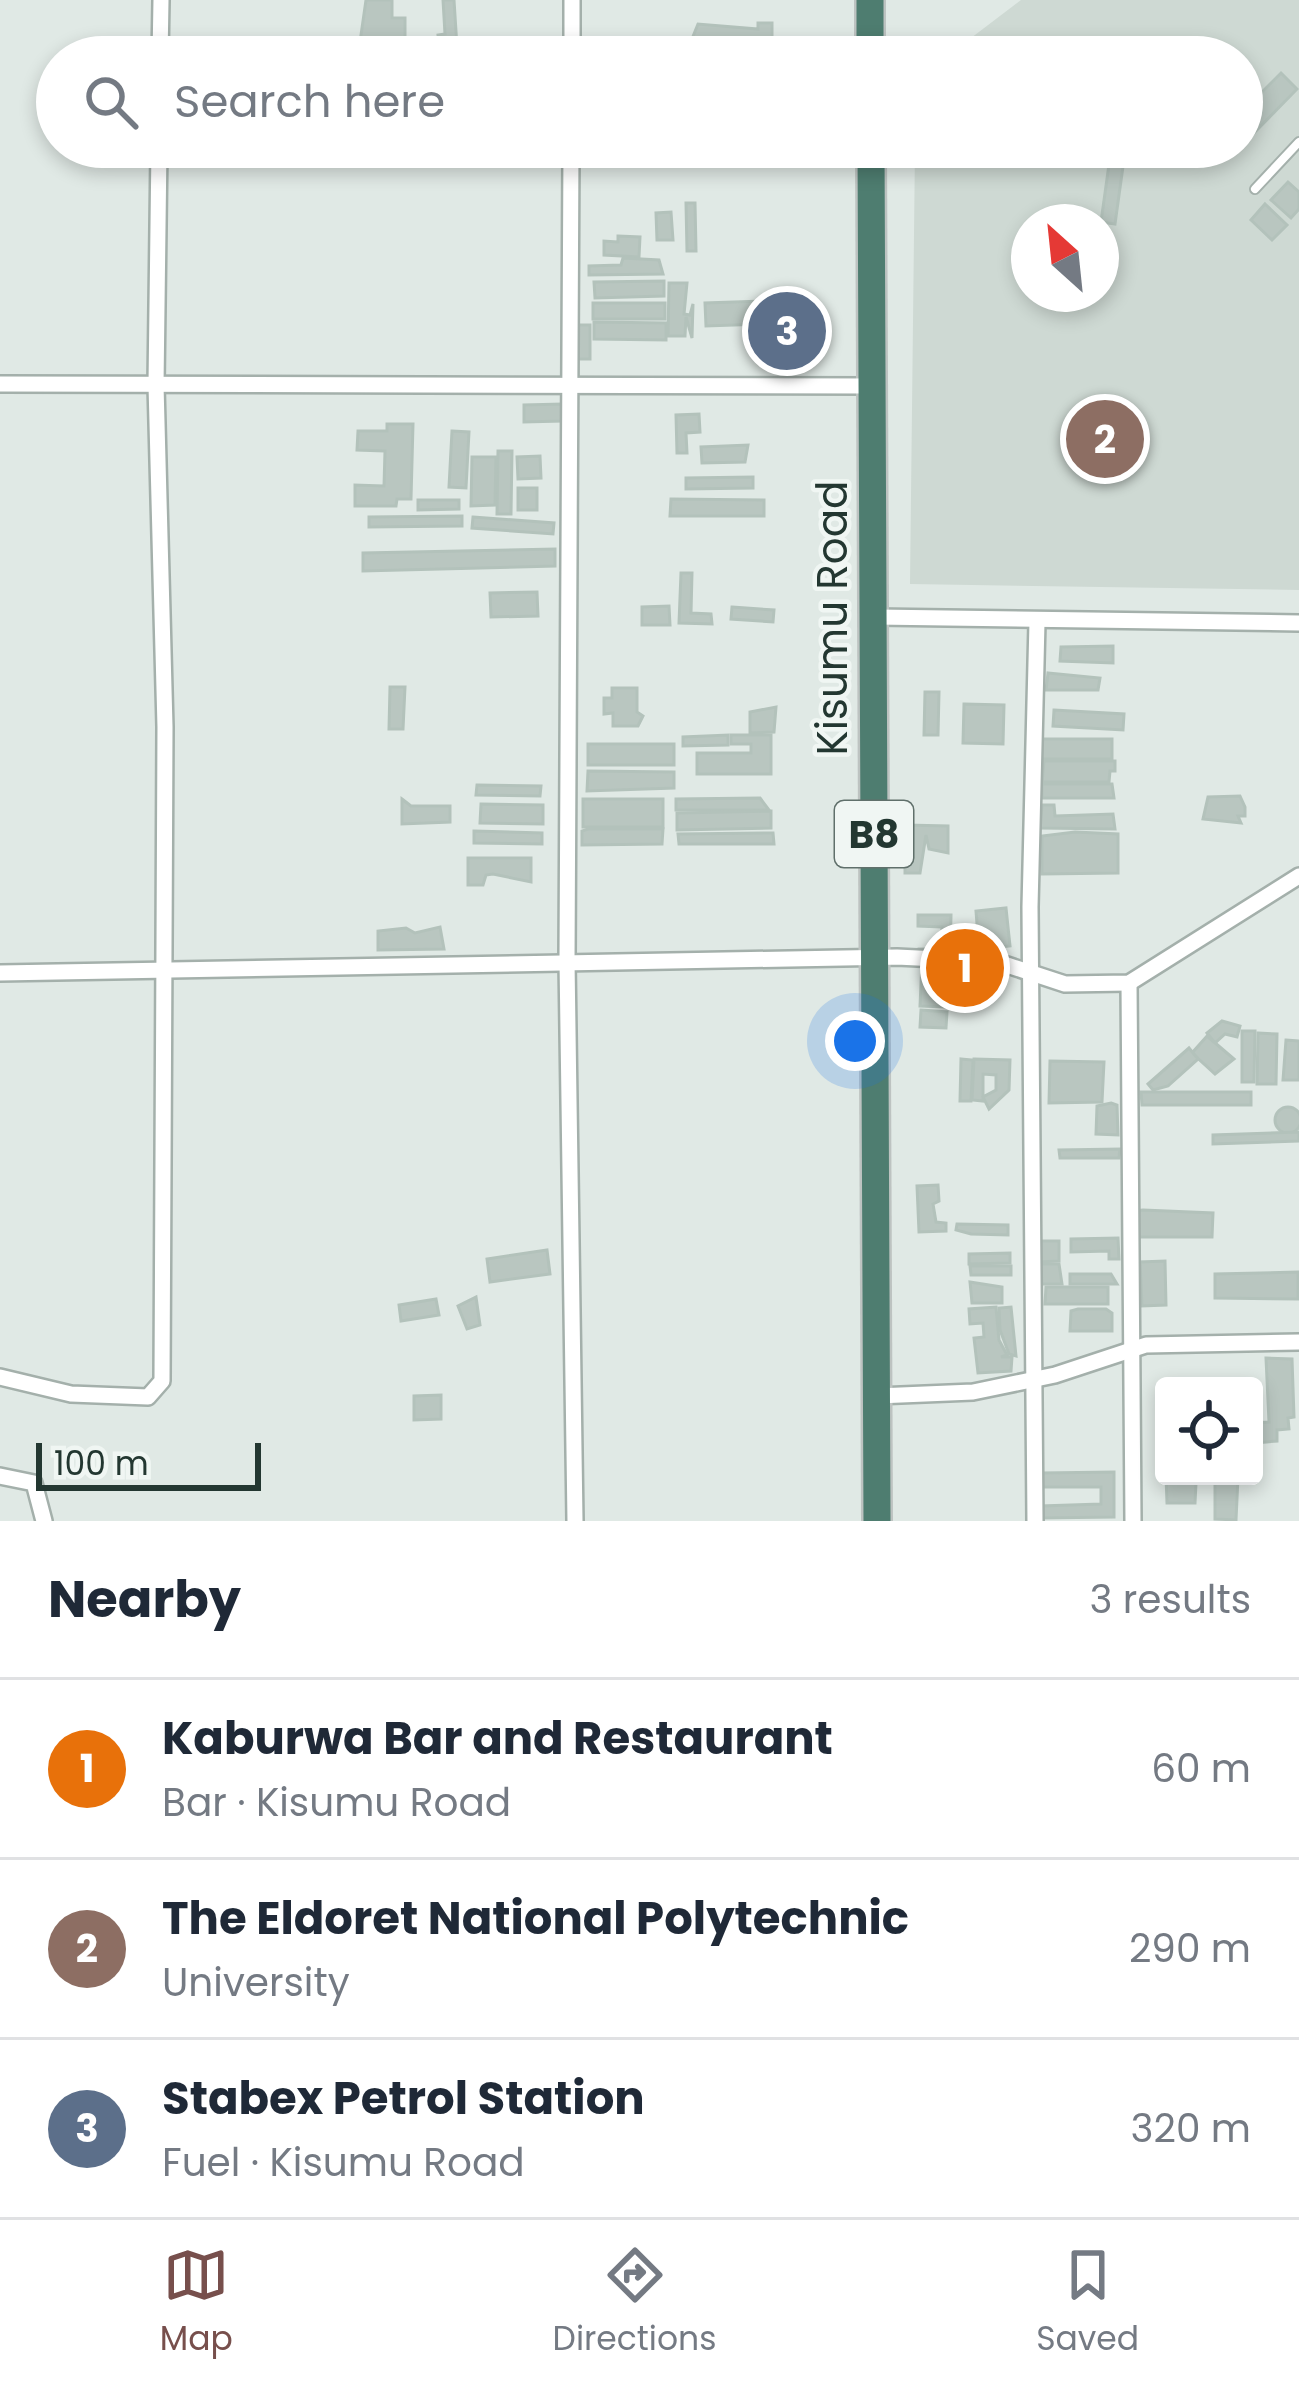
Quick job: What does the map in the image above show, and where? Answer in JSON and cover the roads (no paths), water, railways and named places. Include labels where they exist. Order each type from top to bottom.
[{"type":"highway","points":[[870,0],[870,36]]},
{"type":"highway","name":"Kisumu Road","points":[[871,168],[877,1521]]},
{"type":"street","points":[[160,36],[161,0]]},
{"type":"street","points":[[572,0],[572,36]]},
{"type":"street","points":[[0,1377],[71,1394],[148,1396],[160,1390],[165,727],[156,385],[159,168]]},
{"type":"street","points":[[572,168],[567,961],[575,1521]]},
{"type":"street","points":[[0,384],[871,386]]},
{"type":"street","points":[[876,617],[1299,623]]},
{"type":"street","points":[[1035,1521],[1030,971],[1037,622]]},
{"type":"street","points":[[0,974],[963,958],[1030,971],[1065,984],[1129,982],[1299,876]]},
{"type":"street","points":[[1129,982],[1133,1521]]},
{"type":"street","points":[[877,1396],[954,1395],[1164,1343],[1299,1342]]},
{"type":"street","points":[[0,1476],[34,1483],[44,1521]]},
{"type":"lane","points":[[1255,189],[1299,142]]},
{"type":"place","name":"Stabex Petrol Station","points":[[787,331]]},
{"type":"place","name":"The Eldoret National Polytechnic","points":[[1105,439]]},
{"type":"place","name":"Kaburwa Bar and Restaurant","points":[[965,968]]}]
